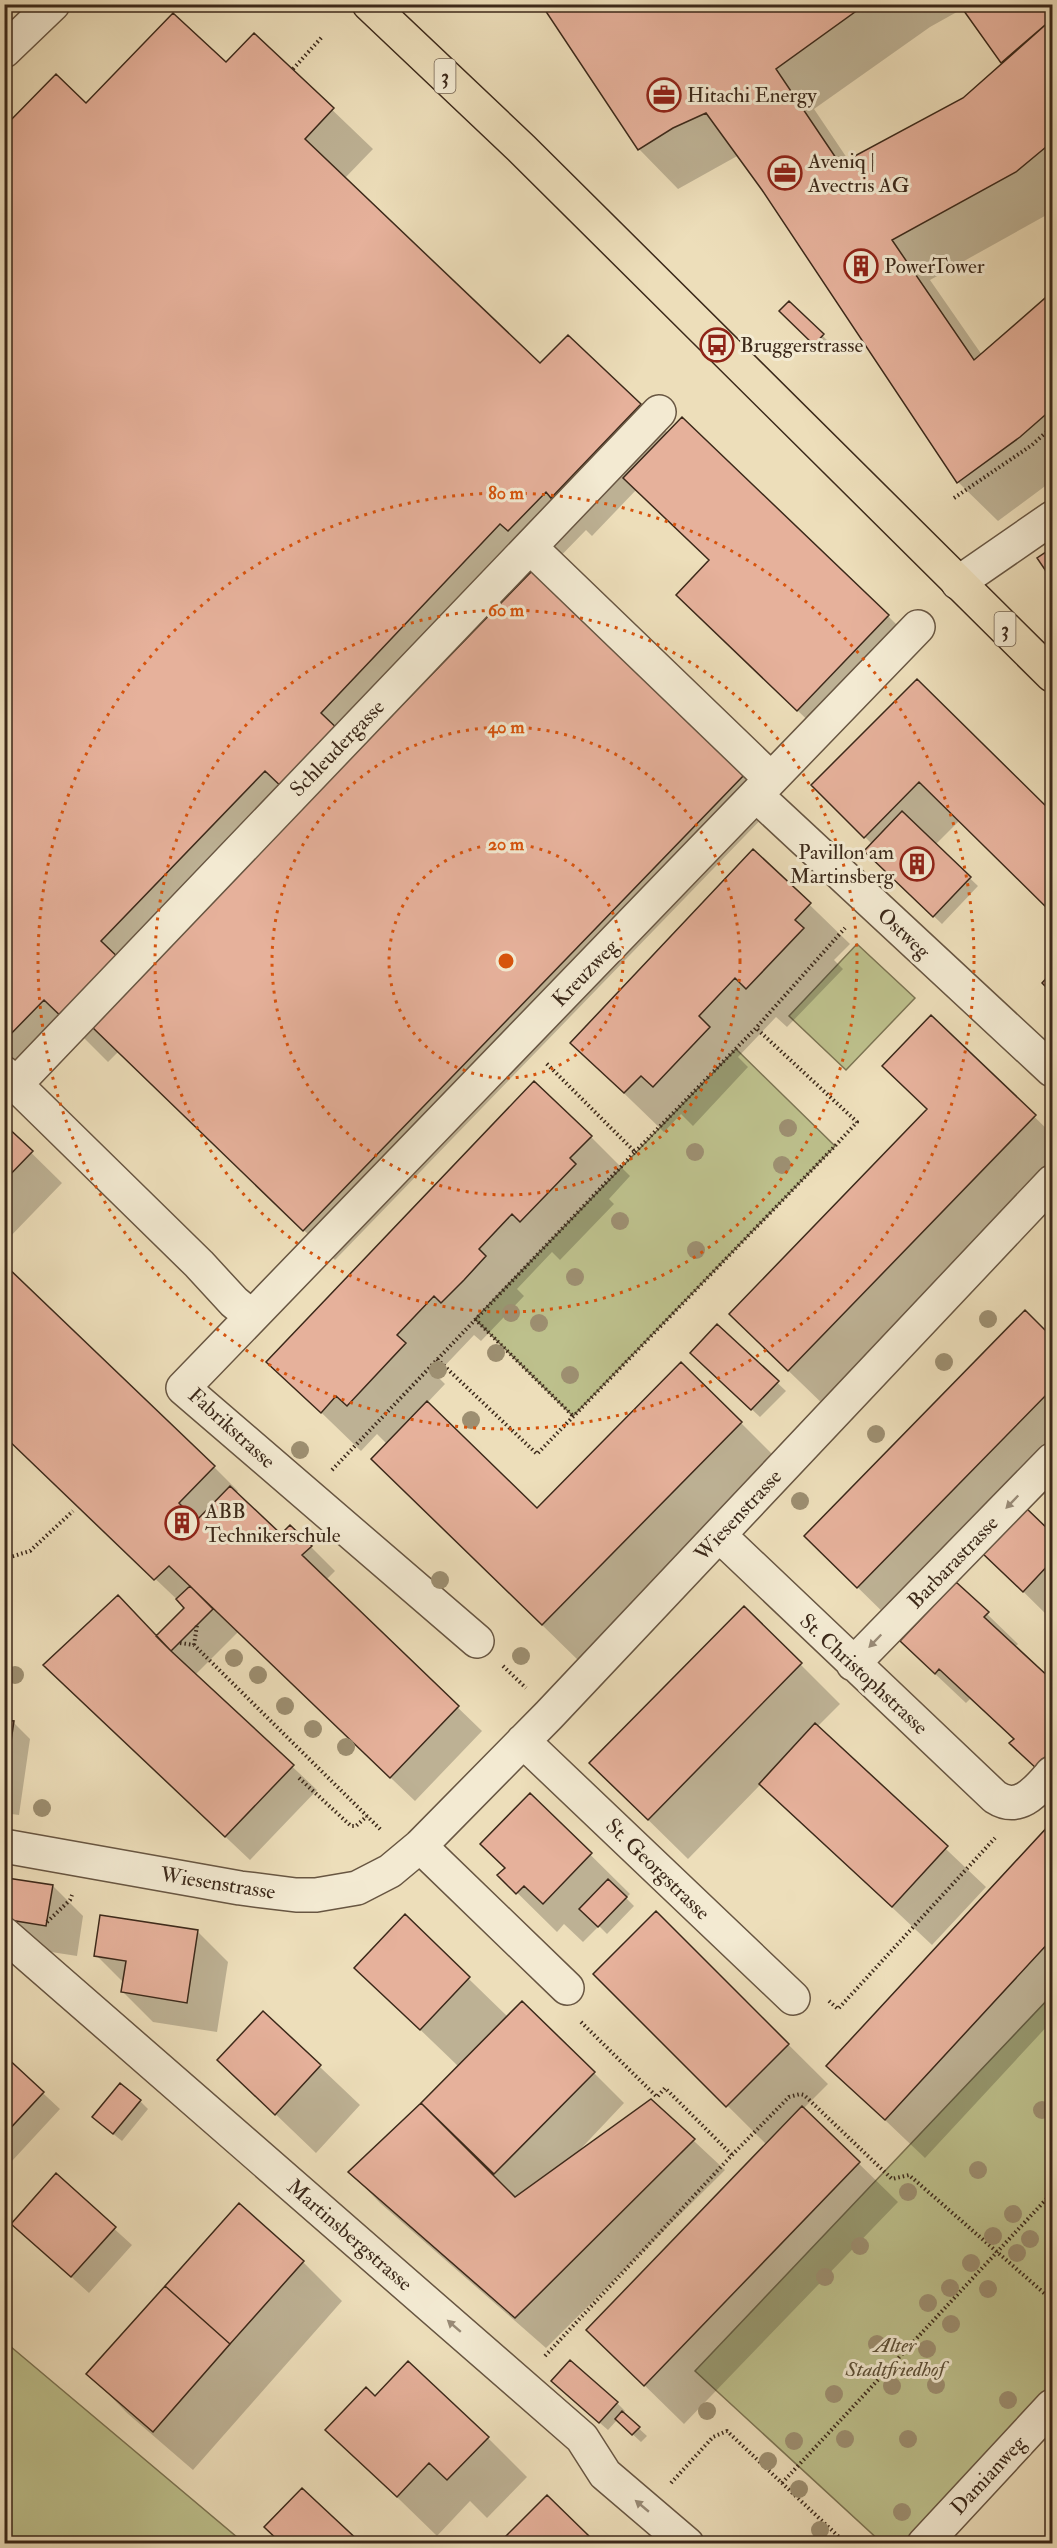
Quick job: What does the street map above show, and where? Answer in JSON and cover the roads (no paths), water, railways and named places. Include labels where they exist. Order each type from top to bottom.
[{"type":"main road","name":"3","points":[[369,4],[521,148],[1053,675]]},
{"type":"street","points":[[4,51],[53,4]]},
{"type":"street","name":"Schleudergasse","points":[[10,1079],[659,412]]},
{"type":"street","points":[[958,583],[1053,518]]},
{"type":"street","name":"Ostweg","points":[[530,547],[763,787],[869,901],[1053,1071]]},
{"type":"street","name":"Kreuzweg","points":[[251,1316],[522,1039],[918,627]]},
{"type":"street","points":[[10,1079],[199,1264],[234,1302],[251,1316]]},
{"type":"street","name":"Wiesenstrasse","points":[[4,1846],[240,1888],[316,1895],[357,1888],[390,1871],[420,1846],[524,1741],[1053,1182]]},
{"type":"street","name":"Fabrikstrasse","points":[[251,1316],[183,1388],[477,1641]]},
{"type":"street","name":"Barbarastrasse","points":[[853,1664],[1053,1460]]},
{"type":"street","name":"St. Christophstrasse","points":[[719,1535],[853,1664],[1002,1802],[1014,1803],[1028,1798],[1053,1773]]},
{"type":"street","name":"St. Georgstrasse","points":[[524,1741],[793,1998]]},
{"type":"street","points":[[420,1846],[567,1988]]},
{"type":"street","name":"Martinsbergstrasse","points":[[4,1934],[520,2382],[582,2438],[605,2474],[687,2544]]},
{"type":"street","name":"Damianweg","points":[[924,2544],[1053,2406]]},
{"type":"place","name":"Hitachi Energy","points":[[664,95]]},
{"type":"place","name":"Aveniq | Avectris AG","points":[[785,173]]},
{"type":"place","name":"PowerTower","points":[[861,266]]},
{"type":"place","name":"Bruggerstrasse","points":[[717,345]]},
{"type":"place","name":"Pavillon am Martinsberg","points":[[917,864]]},
{"type":"place","name":"ABB Technikerschule","points":[[182,1523]]},
{"type":"park label","name":"Alter Stadtfriedhof","points":[[895,2357]]}]
